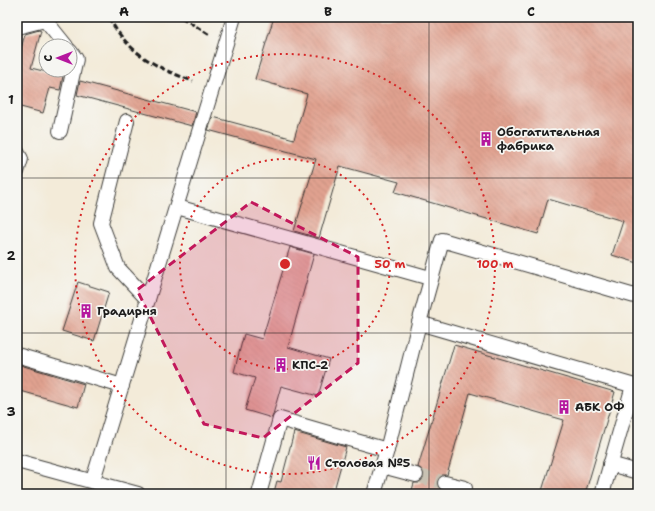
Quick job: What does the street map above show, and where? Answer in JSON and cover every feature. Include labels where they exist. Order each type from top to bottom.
[{"type":"lane","points":[[93,480],[234,17]]},
{"type":"lane","points":[[17,27],[45,20],[60,38]]},
{"type":"lane","points":[[60,130],[72,78]]},
{"type":"lane","points":[[127,121],[101,223],[118,268],[148,300]]},
{"type":"lane","points":[[17,152],[21,159],[17,172]]},
{"type":"lane","points":[[177,206],[430,278]]},
{"type":"lane","points":[[374,494],[387,450],[430,278],[442,240],[638,297]]},
{"type":"lane","points":[[419,323],[636,386],[610,464],[602,494]]},
{"type":"lane","points":[[17,355],[122,386]]},
{"type":"lane","points":[[258,494],[280,419],[387,450]]},
{"type":"lane","points":[[17,461],[93,480],[138,494]]},
{"type":"lane","points":[[610,464],[638,472]]},
{"type":"lane","points":[[382,466],[416,475]]},
{"type":"lane","points":[[445,483],[464,488]]},
{"type":"highlighted area","points":[[251,202],[358,257],[358,363],[263,438],[204,424],[137,290]]},
{"type":"building","name":"Обогатительная фабрика","points":[[274,17],[638,17],[638,263],[612,255],[623,221],[548,199],[538,234],[395,192],[399,182],[340,166],[319,238],[294,231],[316,159],[208,130],[213,117],[294,139],[307,94],[255,79]]},
{"type":"building","points":[[39,30],[41,31],[31,68],[38,70],[38,78],[63,78],[60,90],[50,88],[43,113],[17,106],[17,64],[25,34]]},
{"type":"building","points":[[80,81],[196,112],[192,126],[77,95]]},
{"type":"building","points":[[290,247],[314,254],[288,347],[329,359],[318,396],[281,386],[272,418],[245,410],[255,378],[234,372],[244,334],[262,339]]},
{"type":"building","name":"Градирня","points":[[78,282],[109,292],[94,341],[62,331]]},
{"type":"building","name":"АБК ОФ","points":[[454,345],[615,392],[585,494],[541,494],[564,420],[470,393],[447,475],[442,475],[437,481],[437,486],[443,491],[442,494],[411,494],[414,483],[419,483],[424,478],[424,472],[418,467]]},
{"type":"building","points":[[17,364],[84,384],[78,407],[17,390]]},
{"type":"building","name":"Столовая №5","points":[[294,432],[346,447],[333,494],[282,494],[274,492],[277,481],[281,482]]},
{"type":"tunnel","points":[[416,475],[445,483]]},
{"type":"railway","points":[[109,17],[124,40],[144,58],[168,71],[193,81]]},
{"type":"railway","points":[[181,17],[210,35]]},
{"type":"place","name":"Обогатительная фабрика","points":[[486,139]]},
{"type":"place","name":"Градирня","points":[[86,311]]},
{"type":"place","name":"КПС-2","points":[[281,365]]},
{"type":"place","name":"АБК ОФ","points":[[564,407]]},
{"type":"place","name":"Столовая №5","points":[[314,463]]}]
